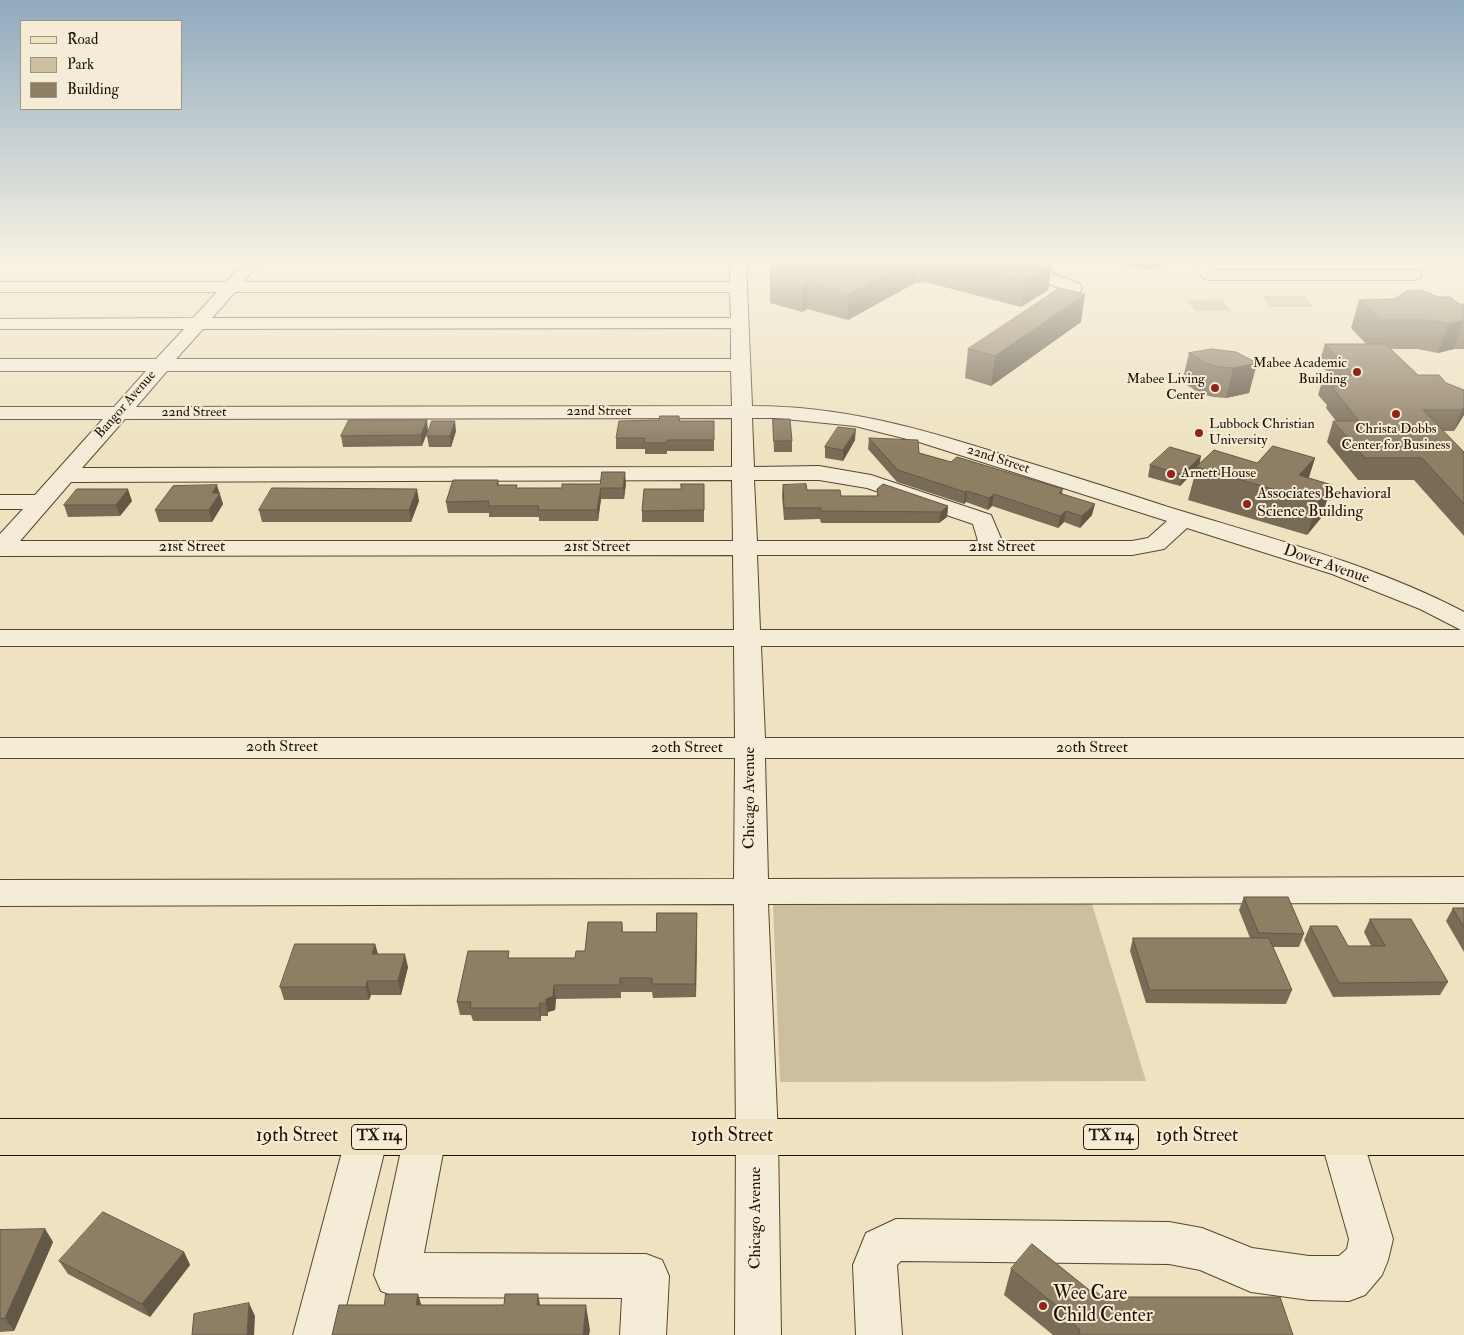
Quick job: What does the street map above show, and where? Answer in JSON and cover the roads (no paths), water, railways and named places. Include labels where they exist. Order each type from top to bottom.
[{"type":"main road","name":"19th Street","points":[[0,1137],[1464,1137]]},
{"type":"street","name":"Bangor Avenue","points":[[0,548],[197,324]]},
{"type":"street","name":"Chicago Avenue","points":[[740,324],[747,548],[751,892],[757,1137],[758,1335]]},
{"type":"street","points":[[0,365],[740,365]]},
{"type":"street","name":"22nd Street","points":[[0,413],[742,412],[810,414],[893,428],[1183,519]]},
{"type":"street","points":[[65,475],[819,474],[871,482],[983,520],[992,548]]},
{"type":"street","points":[[0,502],[38,506]]},
{"type":"street","points":[[0,510],[38,506]]},
{"type":"street","name":"21st Street","points":[[0,548],[1132,548],[1151,546],[1161,541],[1183,519]]},
{"type":"street","name":"Dover Avenue","points":[[1183,519],[1366,578],[1429,604],[1464,623]]},
{"type":"street","points":[[0,638],[1464,638]]},
{"type":"street","name":"20th Street","points":[[0,748],[1464,748]]},
{"type":"street","points":[[0,893],[1464,890]]},
{"type":"street","points":[[316,1335],[367,1137]]},
{"type":"street","points":[[425,1137],[397,1275],[646,1276],[644,1335]]},
{"type":"street","points":[[879,1335],[875,1266],[882,1248],[896,1240],[1169,1243],[1202,1249],[1251,1270],[1309,1278],[1349,1279],[1366,1260],[1371,1239],[1341,1137]]},
{"type":"place","name":"Mabee Academic Building","points":[[1357,372]]},
{"type":"place","name":"Mabee Living Center","points":[[1215,388]]},
{"type":"place","name":"Christa Dobbs Center for Business","points":[[1396,414]]},
{"type":"place","name":"Lubbock Christian University","points":[[1199,433]]},
{"type":"place","name":"Arnett House","points":[[1171,474]]},
{"type":"place","name":"Associates Behavioral Science Building","points":[[1247,504]]},
{"type":"place","name":"Wee Care Child Center","points":[[1043,1306]]}]
